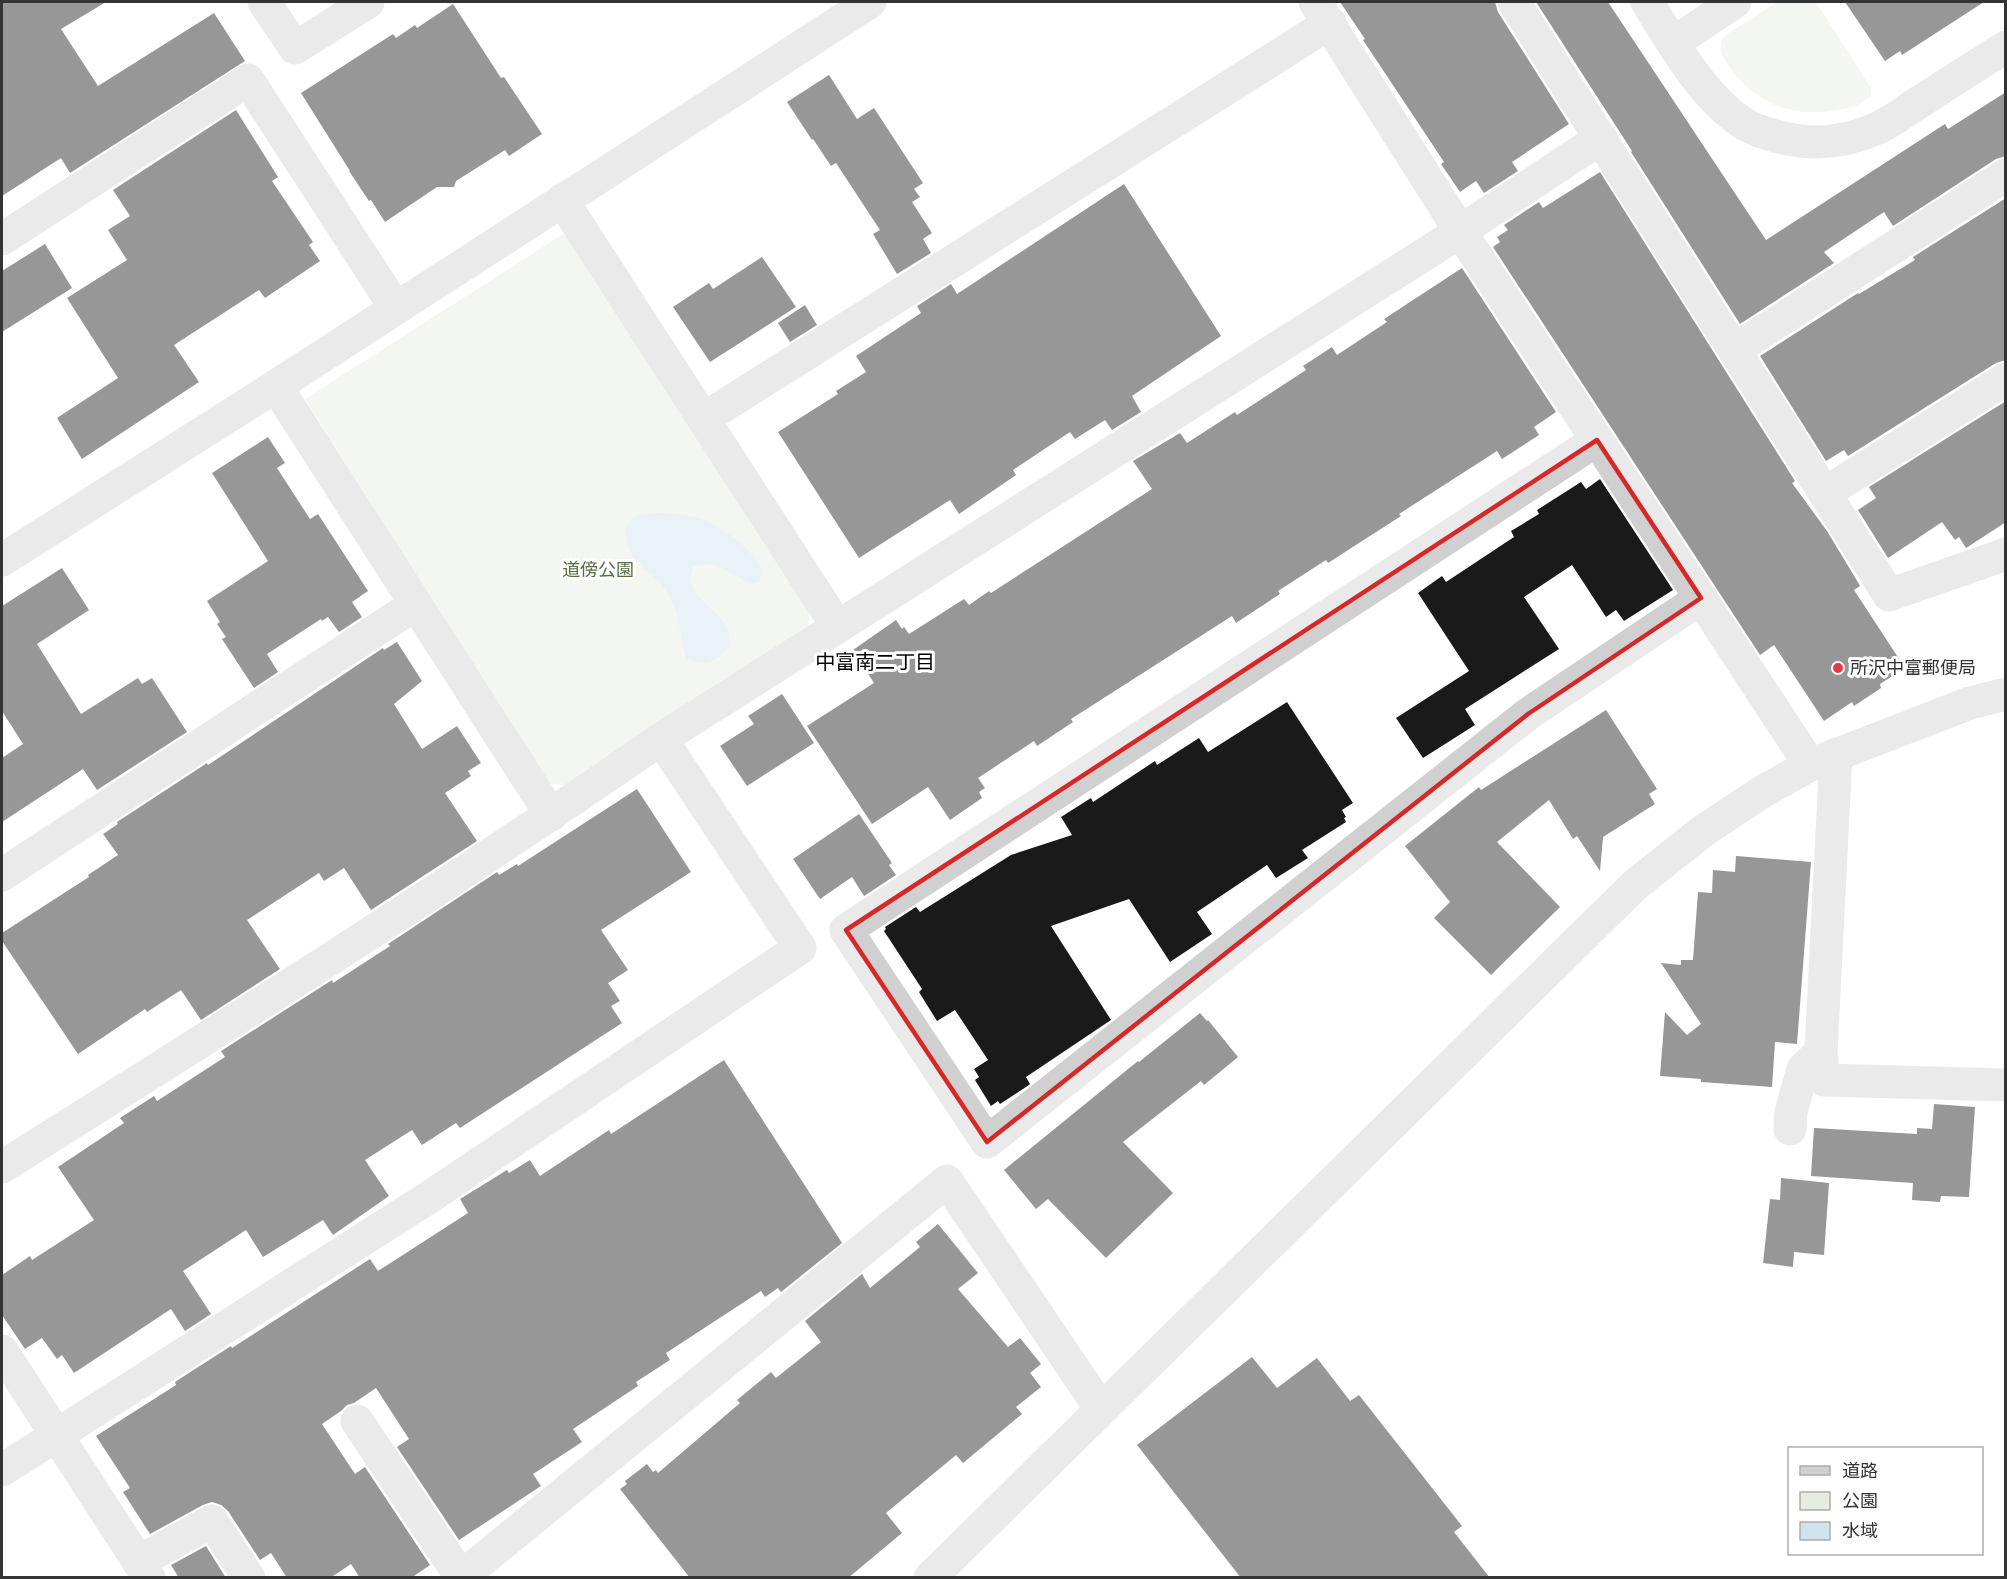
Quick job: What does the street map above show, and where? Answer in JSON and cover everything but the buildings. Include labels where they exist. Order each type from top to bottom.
[{"type":"street","points":[[264,2],[295,48],[368,2]]},
{"type":"street","points":[[2,560],[276,386],[870,2]]},
{"type":"street","points":[[1514,2],[1890,595],[2006,554]]},
{"type":"street","points":[[1647,2],[1712,97],[1728,113],[1750,127],[1767,134],[1808,142],[1853,138],[1880,127],[2006,47]]},
{"type":"street","points":[[1673,43],[1736,2]]},
{"type":"street","points":[[703,419],[1322,12],[1460,231],[1701,598],[1823,760],[1821,1052],[1824,1080],[2006,1085]]},
{"type":"street","points":[[2,238],[248,80],[395,307]]},
{"type":"street","points":[[2,1167],[230,1023],[837,626],[1460,231],[1601,138]]},
{"type":"street","points":[[1734,350],[2006,175]]},
{"type":"street","points":[[562,200],[837,626]]},
{"type":"street","points":[[1825,493],[2006,379]]},
{"type":"street","points":[[276,386],[551,815]]},
{"type":"street","points":[[1597,440],[846,930],[987,1142],[1528,714],[1701,598]]},
{"type":"street","points":[[2,875],[416,604]]},
{"type":"street","points":[[930,1578],[1635,885],[1703,831],[1762,792],[1823,760],[1970,703],[2006,694]]},
{"type":"street","points":[[2,1470],[430,1196],[800,948],[661,740]]},
{"type":"street","points":[[1790,1129],[1791,1112],[1803,1070],[1821,1052]]},
{"type":"street","points":[[357,1421],[461,1577],[947,1181],[1101,1408]]},
{"type":"street","points":[[2,1351],[143,1570],[212,1521],[249,1578]]},
{"type":"highlighted area","points":[[1597,440],[1701,598],[1528,714],[987,1142],[846,930]]},
{"type":"green space","points":[[1777,2],[1816,2],[1871,88],[1871,95],[1868,98],[1860,104],[1847,108],[1822,112],[1792,110],[1765,100],[1741,81],[1723,57],[1721,45],[1724,36]]},
{"type":"green space","name":"道傍公園","points":[[565,233],[810,610],[808,627],[565,785],[548,784],[305,399]]},
{"type":"water","points":[[654,513],[684,515],[701,519],[742,544],[758,564],[761,573],[758,582],[749,584],[722,568],[708,564],[693,567],[691,579],[694,590],[723,622],[729,639],[724,652],[709,662],[698,662],[686,658],[669,595],[637,561],[627,544],[626,531],[630,520],[638,515]]},
{"type":"place","name":"所沢中富郵便局","points":[[1838,668]]},
{"type":"district","name":"中富南二丁目","points":[[875,662]]}]
